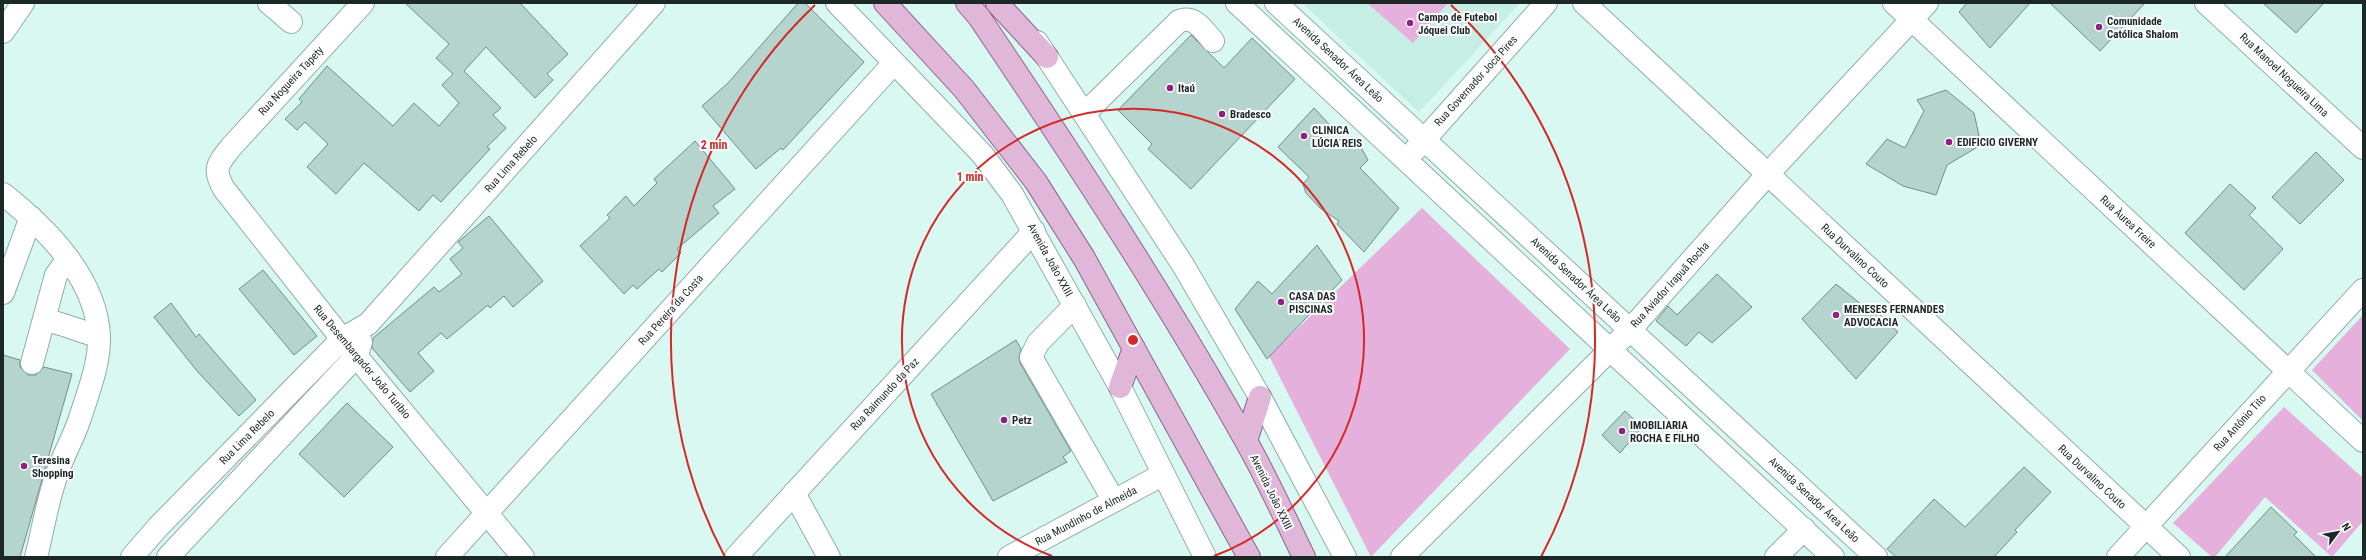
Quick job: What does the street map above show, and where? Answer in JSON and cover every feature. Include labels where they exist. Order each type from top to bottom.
[{"type":"main road","points":[[885,3],[964,89],[1032,176],[1084,258],[1249,557]]},
{"type":"main road","name":"Avenida João XXIII","points":[[967,3],[979,17],[1068,148],[1246,442],[1304,557]]},
{"type":"main road","points":[[997,3],[1047,57]]},
{"type":"main road","points":[[1120,387],[1134,348]]},
{"type":"main road","points":[[1246,442],[1260,397]]},
{"type":"street","points":[[3,32],[23,3]]},
{"type":"street","points":[[269,3],[291,22]]},
{"type":"street","name":"Rua Nogueira Tapety","points":[[220,161],[363,3]]},
{"type":"street","name":"Rua Lima Rebelo","points":[[132,557],[158,526],[342,339],[368,324],[654,3]]},
{"type":"street","name":"Avenida João XXIII","points":[[837,3],[982,154],[1012,194],[1120,387],[1162,475],[1205,557]]},
{"type":"street","points":[[1011,3],[1183,265],[1260,397],[1345,557]]},
{"type":"street","points":[[1237,3],[1833,557]]},
{"type":"street","name":"Avenida Senador Área Leão","points":[[1276,3],[1876,557]]},
{"type":"street","name":"Rua Governador Joca Pires","points":[[1407,160],[1546,3]]},
{"type":"street","name":"Rua Durvalino Couto","points":[[1584,3],[2179,557]]},
{"type":"street","name":"Rua Àurea Freire","points":[[1894,3],[2363,441]]},
{"type":"street","name":"Rua Aviador Irapuã Rocha","points":[[1402,557],[1630,330],[1767,175],[1927,3]]},
{"type":"street","name":"Rua Manoel Nogueira Lima","points":[[2206,3],[2363,148]]},
{"type":"street","points":[[1084,114],[1179,21],[1187,18],[1194,20],[1213,41]]},
{"type":"street","points":[[1284,48],[1302,27]]},
{"type":"street","name":"Rua Pereira da Costa","points":[[447,557],[894,63]]},
{"type":"street","name":"Rua Desembargador João Turibio","points":[[220,161],[216,169],[217,177],[224,189],[342,339],[357,355],[523,557]]},
{"type":"street","points":[[3,194],[32,217],[68,259],[92,299],[99,336],[98,351],[91,383],[80,420],[57,474],[36,557]]},
{"type":"street","points":[[3,293],[32,217]]},
{"type":"street","name":"Rua Raimundo da Paz","points":[[736,557],[1034,231]]},
{"type":"street","points":[[32,363],[56,275],[68,259]]},
{"type":"street","name":"Rua Antônio Tito","points":[[2118,557],[2363,290]]},
{"type":"street","points":[[1075,305],[1038,343],[1031,358],[1114,501]]},
{"type":"street","points":[[44,320],[62,323],[77,331],[99,336]]},
{"type":"street","name":"Rua Lima Rebelo","points":[[168,557],[357,355],[368,324]]},
{"type":"street","name":"Rua Mundinho de Almeida","points":[[1009,557],[1162,475]]},
{"type":"street","points":[[794,493],[829,557]]},
{"type":"street","points":[[1776,557],[1804,529]]},
{"type":"shaded area","points":[[1302,3],[1520,3],[1419,112]]},
{"type":"shaded area","name":"Campo de Futebol Jóquei Club","points":[[1367,3],[1448,3],[1413,43]]},
{"type":"shaded area","points":[[1422,208],[1570,349],[1371,557],[1269,356]]},
{"type":"shaded area","points":[[2363,315],[2363,421],[2312,370]]},
{"type":"shaded area","points":[[2284,407],[2363,478],[2363,521],[2332,557],[2265,497],[2215,557],[2212,557],[2173,523]]},
{"type":"building","points":[[405,3],[520,3],[568,54],[547,74],[553,80],[535,98],[486,47],[464,71],[501,108],[493,115],[506,128],[487,147],[490,149],[441,202],[433,195],[419,211],[364,163],[336,194],[307,167],[328,144],[305,122],[297,130],[285,119],[302,102],[299,99],[327,66],[393,126],[414,103],[439,126],[459,103],[442,85],[453,74],[436,58],[449,44]]},
{"type":"building","points":[[798,3],[805,3],[864,62],[783,150],[781,148],[756,169],[702,106],[728,83]]},
{"type":"building","points":[[1967,3],[2030,3],[1990,48],[1959,12]]},
{"type":"building","name":"Comunidade Católica Shalom","points":[[2050,3],[2145,3],[2100,51]]},
{"type":"building","points":[[2263,3],[2324,3],[2296,33]]},
{"type":"building","name":"Bradesco","points":[[1191,35],[1224,68],[1252,38],[1295,79],[1191,189],[1148,149],[1152,144],[1118,110]]},
{"type":"building","name":"EDIFICIO GIVERNY","points":[[1946,90],[1974,113],[1981,145],[1947,165],[1936,195],[1903,186],[1866,164],[1887,139],[1905,148],[1924,111],[1917,100]]},
{"type":"building","points":[[1314,108],[1330,125],[1318,137],[1358,142],[1368,160],[1360,168],[1399,208],[1364,252],[1337,224],[1339,221],[1320,208],[1306,193],[1303,184],[1309,177],[1278,147]]},
{"type":"building","points":[[695,141],[735,189],[713,206],[719,213],[677,249],[681,253],[662,272],[659,269],[637,289],[633,285],[624,294],[580,246],[610,218],[607,215],[626,196],[634,206],[657,183],[654,179]]},
{"type":"building","points":[[2316,152],[2344,180],[2300,224],[2272,197]]},
{"type":"building","points":[[2230,184],[2256,208],[2249,215],[2283,249],[2244,290],[2185,233]]},
{"type":"building","points":[[489,216],[543,281],[513,307],[504,296],[490,308],[488,305],[447,339],[441,333],[418,353],[434,371],[410,392],[372,348],[373,338],[434,287],[439,292],[462,274],[450,259],[463,248],[458,242]]},
{"type":"building","name":"CASA DAS PISCINAS","points":[[1317,245],[1342,280],[1267,359],[1235,309],[1258,281],[1272,294]]},
{"type":"building","points":[[263,270],[317,336],[294,355],[239,289]]},
{"type":"building","points":[[1717,274],[1752,307],[1712,343],[1699,332],[1686,346],[1656,321],[1668,306],[1677,315]]},
{"type":"building","points":[[1836,284],[1872,313],[1875,310],[1898,332],[1856,379],[1802,319]]},
{"type":"building","points":[[171,303],[196,337],[199,334],[256,400],[239,416],[197,371],[154,317]]},
{"type":"building","name":"Petz","points":[[1016,340],[1021,349],[1019,357],[1020,363],[1071,451],[1063,457],[1067,462],[993,501],[931,394]]},
{"type":"building","name":"Teresina Shopping","points":[[3,355],[20,360],[20,367],[28,375],[36,375],[44,367],[72,374],[20,557],[3,557]]},
{"type":"building","points":[[347,403],[393,447],[344,497],[299,454]]},
{"type":"building","name":"IMOBILIARIA ROCHA E FILHO","points":[[1625,411],[1642,427],[1620,453],[1602,435]]},
{"type":"building","points":[[2024,467],[2051,492],[2015,530],[2017,532],[1994,557],[1896,557],[1887,549],[1934,499],[1965,527]]},
{"type":"building","points":[[2271,507],[2297,532],[2294,535],[2316,557],[2225,557]]},
{"type":"place","name":"Campo de Futebol Jóquei Club","points":[[1410,23]]},
{"type":"place","name":"Comunidade Católica Shalom","points":[[2099,27]]},
{"type":"place","name":"Itaú","points":[[1170,88]]},
{"type":"place","name":"Bradesco","points":[[1222,114]]},
{"type":"place","name":"CLINICA LÚCIA REIS","points":[[1304,136]]},
{"type":"place","name":"EDIFICIO GIVERNY","points":[[1949,142]]},
{"type":"place","name":"CASA DAS PISCINAS","points":[[1281,302]]},
{"type":"place","name":"MENESES FERNANDES ADVOCACIA","points":[[1836,315]]},
{"type":"place","name":"Petz","points":[[1004,420]]},
{"type":"place","name":"IMOBILIARIA ROCHA E FILHO","points":[[1622,431]]},
{"type":"place","name":"Teresina Shopping","points":[[24,466]]}]
